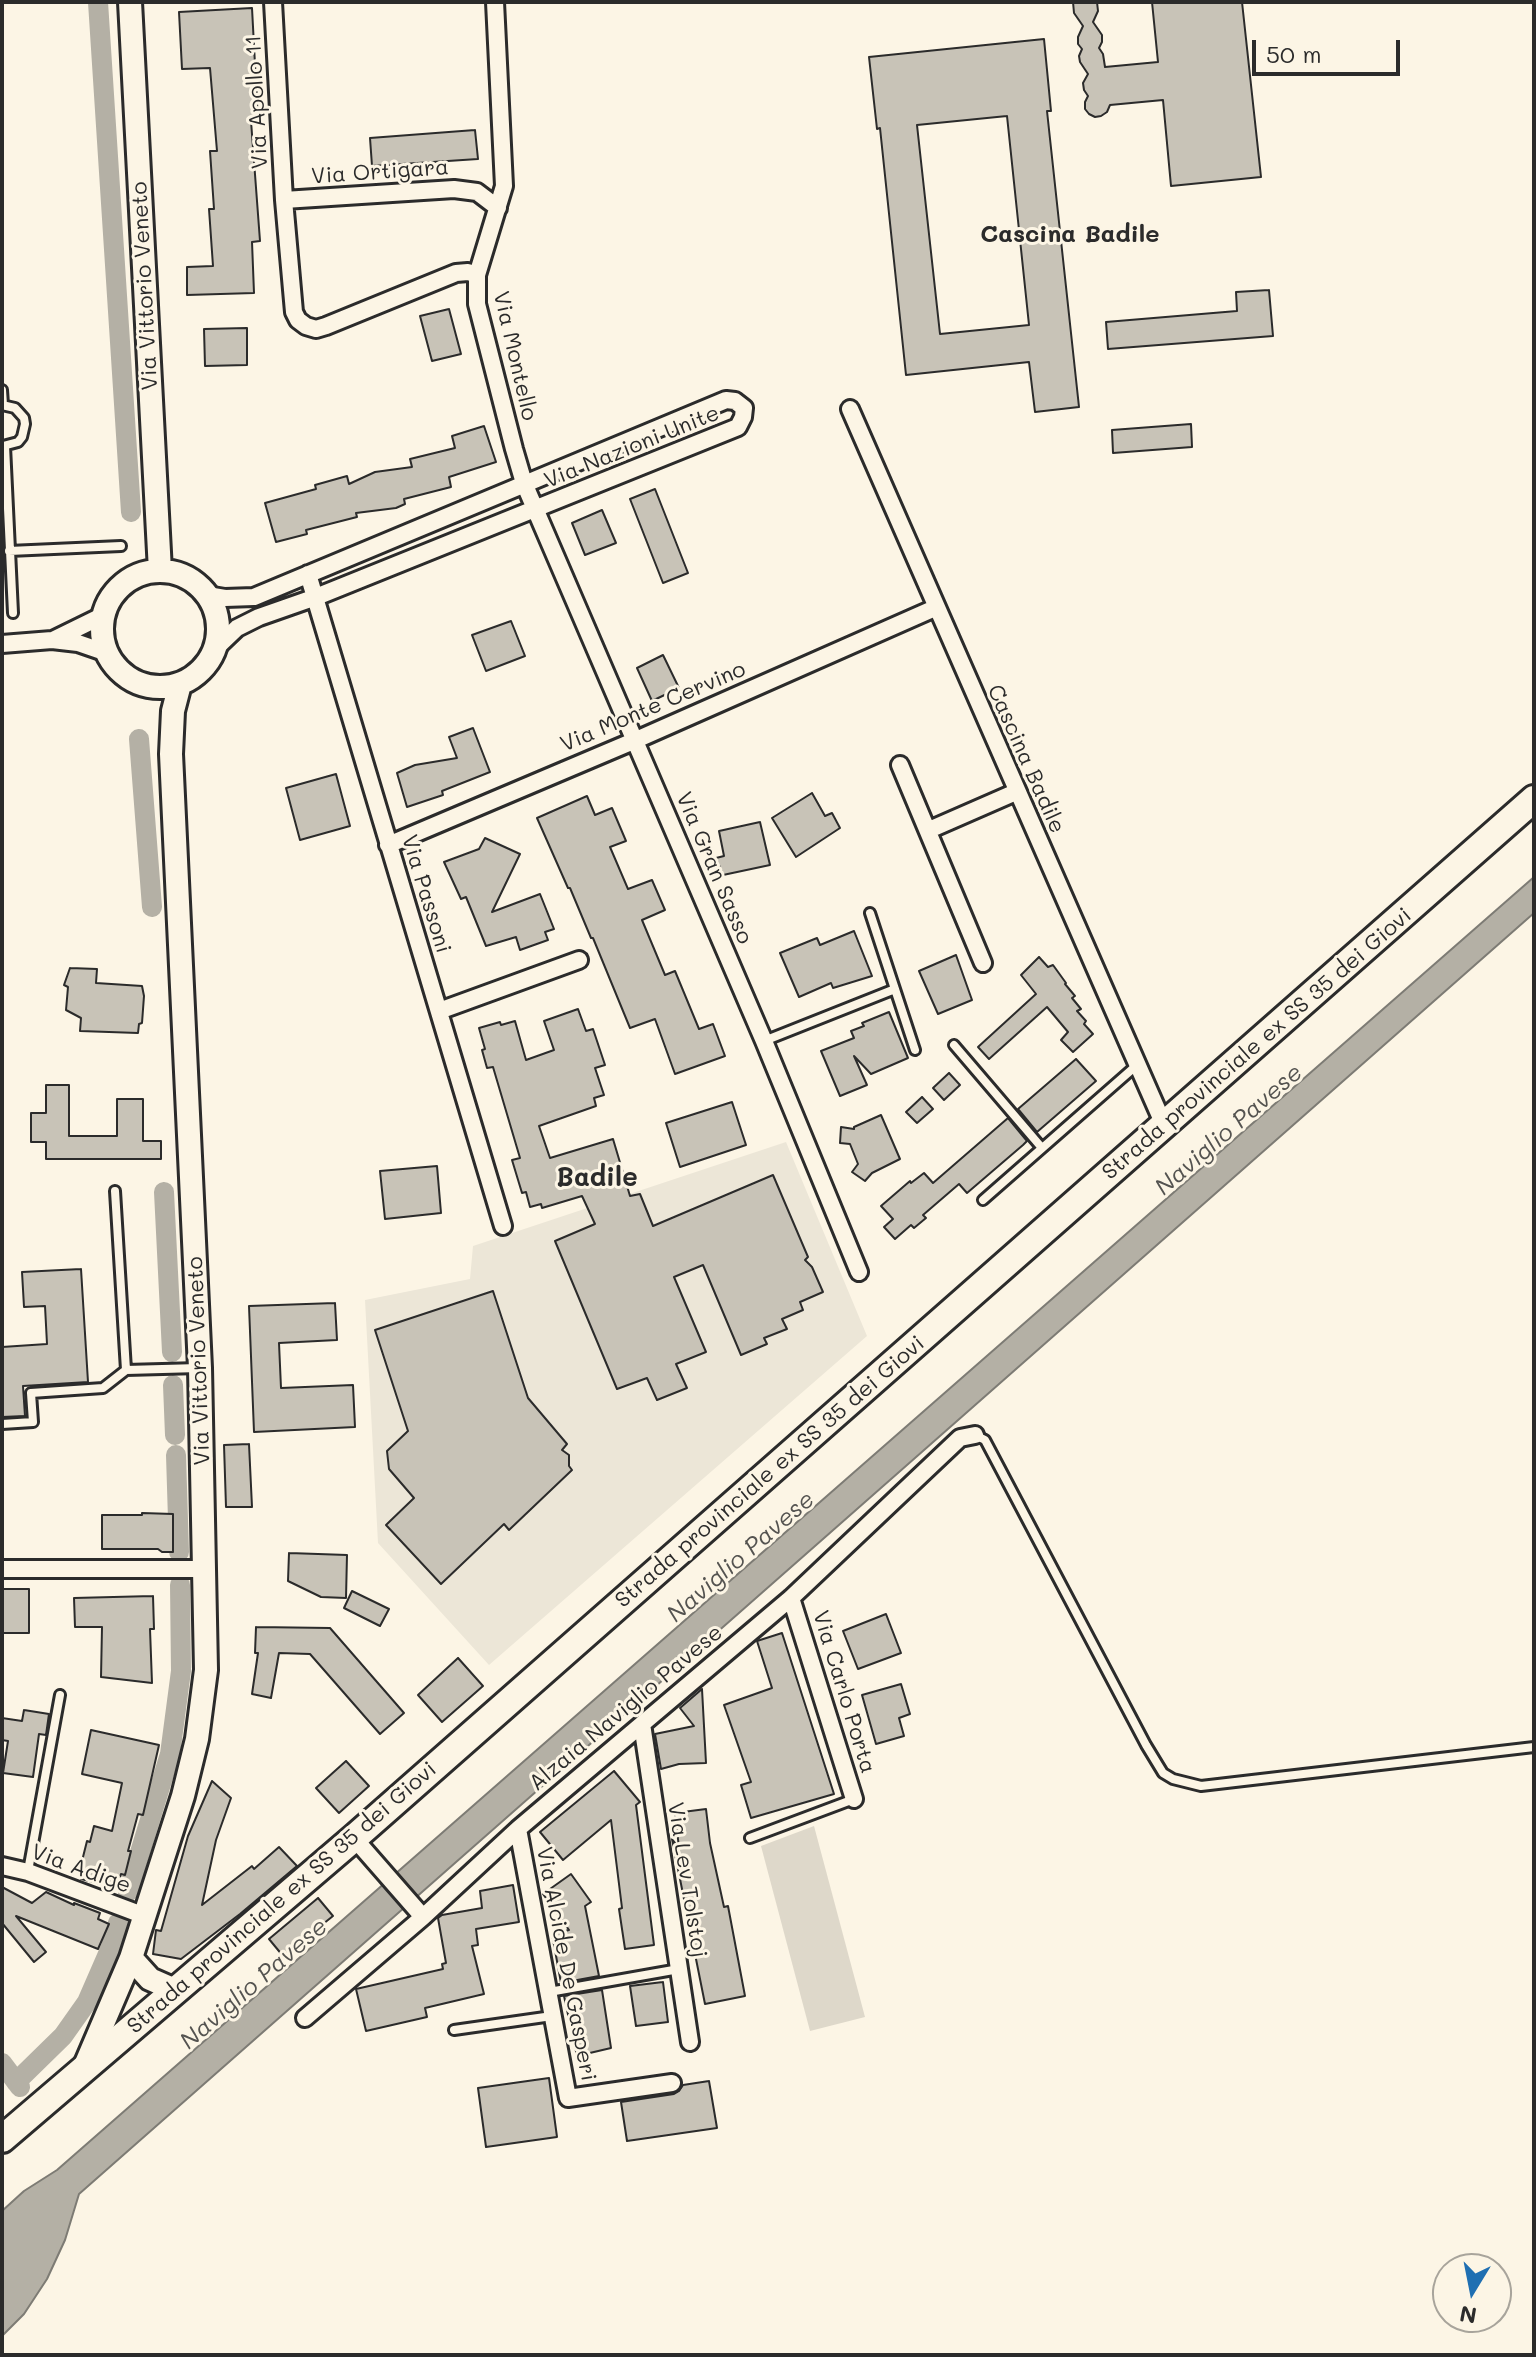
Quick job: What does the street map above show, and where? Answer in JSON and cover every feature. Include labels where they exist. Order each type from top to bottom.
[{"type":"main road","name":"Strada provinciale ex SS 35 dei Giovi","points":[[2,2139],[354,1838],[1534,799]]},
{"type":"street","name":"Via Vittorio Veneto","points":[[130,2],[160,571]]},
{"type":"street","name":"Via Apollo 11","points":[[273,2],[284,200]]},
{"type":"street","name":"Via Montello","points":[[495,2],[504,186],[477,275],[477,304],[524,483]]},
{"type":"street","name":"Via Ortigara","points":[[477,275],[456,273],[326,326],[316,329],[306,326],[294,312],[284,200],[454,189],[477,192],[498,208]]},
{"type":"street","name":"Via Nazioni Unite","points":[[207,595],[254,597],[726,400],[735,401],[744,408],[738,427],[537,510],[248,622],[227,636],[215,649]]},
{"type":"street","name":"Cascina Badile","points":[[850,409],[1164,1125]]},
{"type":"street","name":"Via Gran Sasso","points":[[524,483],[764,1041],[859,1272]]},
{"type":"street","points":[[160,571],[178,574],[194,582],[207,595],[216,611],[219,630],[215,649],[207,664],[195,676],[180,684],[146,686],[130,679],[117,668],[107,653],[102,635],[104,615],[111,597],[124,583],[141,574],[160,571]]},
{"type":"street","name":"Via Passoni","points":[[308,574],[503,1226]]},
{"type":"street","name":"Via Monte Cervino","points":[[388,845],[935,608]]},
{"type":"street","points":[[52,640],[104,615]]},
{"type":"street","points":[[2,644],[52,640],[78,643],[107,653]]},
{"type":"street","name":"Via Vittorio Veneto","points":[[84,2068],[131,1958],[183,1796],[197,1739],[206,1670],[200,1368],[171,754],[173,711],[180,684]]},
{"type":"street","name":"Via Vittorio Veneto","points":[[146,686],[171,754]]},
{"type":"street","points":[[900,765],[983,963]]},
{"type":"street","points":[[929,830],[1016,792]]},
{"type":"street","points":[[439,1011],[579,960]]},
{"type":"street","name":"Alzaia Naviglio Pavese","points":[[305,2018],[419,1912],[791,1598],[960,1438],[975,1435]]},
{"type":"street","points":[[2,1569],[205,1569]]},
{"type":"street","name":"Via Carlo Porta","points":[[791,1598],[854,1799]]},
{"type":"street","name":"Via Lev Tolstoj","points":[[642,1724],[690,2042]]},
{"type":"street","name":"Via Alcide De Gasperi","points":[[518,1829],[568,2098],[672,2083]]},
{"type":"street","points":[[354,1838],[419,1912]]},
{"type":"street","name":"Via Adige","points":[[2,1866],[28,1872],[145,1916]]},
{"type":"street","points":[[131,1958],[150,1979],[175,1990]]},
{"type":"lane","points":[[2,390],[2,405],[20,412],[25,424],[18,442],[4,446],[13,613]]},
{"type":"lane","points":[[9,551],[121,546]]},
{"type":"lane","points":[[870,913],[915,1050]]},
{"type":"lane","points":[[764,1041],[895,989]]},
{"type":"lane","points":[[954,1045],[1042,1148]]},
{"type":"lane","points":[[983,1200],[1137,1064]]},
{"type":"lane","points":[[115,1191],[126,1370]]},
{"type":"lane","points":[[2,1424],[33,1422],[31,1393],[103,1388],[126,1370],[200,1368]]},
{"type":"lane","points":[[975,1435],[985,1440],[1146,1745],[1163,1773],[1173,1779],[1201,1786],[1534,1747]]},
{"type":"lane","points":[[28,1872],[60,1695]]},
{"type":"lane","points":[[750,1838],[854,1799]]},
{"type":"lane","points":[[549,1992],[679,1969]]},
{"type":"lane","points":[[454,2030],[553,2015]]},
{"type":"shaded area","points":[[1534,877],[1534,913],[79,2194],[65,2240],[47,2279],[24,2314],[2,2336],[2,2211],[24,2191],[57,2170]]},
{"type":"shaded area","points":[[786,1142],[867,1336],[489,1665],[378,1543],[365,1300],[470,1279],[473,1246]]},
{"type":"shaded area","points":[[814,1826],[865,2017],[810,2031],[761,1846]]},
{"type":"building","points":[[1073,2],[1097,2],[1098,11],[1093,22],[1102,35],[1099,48],[1105,67],[1158,62],[1152,2],[1242,2],[1261,177],[1171,186],[1163,100],[1110,105],[1101,116],[1089,114],[1085,109],[1088,96],[1083,83],[1088,74],[1080,62],[1082,49],[1078,44],[1083,26],[1074,13]]},
{"type":"building","points":[[252,8],[258,121],[251,121],[260,241],[252,242],[254,293],[187,295],[187,267],[213,266],[209,209],[214,209],[210,151],[217,151],[210,68],[182,69],[179,12]]},
{"type":"building","points":[[1044,39],[1051,111],[1047,111],[1079,407],[1035,412],[1029,362],[906,375],[880,128],[877,129],[869,57]],"holes":[[[1007,116],[1029,325],[940,334],[917,125]]]},
{"type":"building","points":[[475,130],[478,159],[372,166],[370,138]]},
{"type":"building","points":[[1269,290],[1273,336],[1108,349],[1106,322],[1237,311],[1236,292]]},
{"type":"building","points":[[449,309],[461,354],[432,361],[420,316]]},
{"type":"building","points":[[247,328],[247,365],[205,366],[204,329]]},
{"type":"building","points":[[1191,424],[1192,447],[1113,453],[1112,430]]},
{"type":"building","points":[[484,426],[496,462],[449,477],[451,487],[404,499],[405,504],[396,508],[356,513],[357,517],[306,530],[307,534],[276,542],[265,503],[316,489],[315,485],[347,476],[349,484],[375,472],[412,467],[410,459],[455,448],[452,436]]},
{"type":"building","points":[[655,489],[688,573],[663,583],[630,499]]},
{"type":"building","points":[[602,510],[616,543],[585,555],[572,523]]},
{"type":"building","points":[[511,621],[525,656],[486,671],[472,635]]},
{"type":"building","points":[[663,655],[679,688],[652,701],[637,668]]},
{"type":"building","points":[[473,728],[490,772],[442,791],[443,795],[407,807],[397,773],[415,765],[457,758],[449,737]]},
{"type":"building","points":[[336,774],[350,826],[300,840],[286,788]]},
{"type":"building","points":[[812,793],[825,816],[832,813],[840,828],[796,857],[772,818]]},
{"type":"building","points":[[587,796],[595,815],[612,808],[626,841],[610,847],[628,889],[652,880],[665,910],[642,920],[665,975],[675,971],[699,1029],[713,1024],[725,1056],[675,1074],[655,1019],[630,1028],[593,938],[537,818]]},
{"type":"building","points":[[760,822],[770,865],[723,875],[716,858],[724,856],[719,831]]},
{"type":"building","points":[[485,838],[520,854],[492,912],[540,894],[554,929],[545,932],[548,940],[520,950],[516,937],[486,946],[466,897],[461,899],[444,862],[479,849]]},
{"type":"building","points":[[854,931],[872,976],[833,988],[831,983],[799,997],[780,953],[817,938],[820,945]]},
{"type":"building","points":[[956,955],[972,1000],[938,1014],[919,971]]},
{"type":"building","points":[[1039,957],[1048,967],[1053,965],[1066,983],[1081,1009],[1077,1011],[1093,1034],[1073,1052],[1061,1040],[1068,1032],[1047,1007],[989,1059],[978,1047],[1036,994],[1021,975]]},
{"type":"building","points":[[70,968],[97,969],[96,983],[142,986],[142,1023],[139,1024],[138,1033],[80,1031],[81,1018],[66,1010],[68,987],[64,985]]},
{"type":"building","points":[[578,1009],[586,1031],[593,1029],[605,1065],[595,1068],[604,1095],[594,1098],[596,1106],[539,1126],[550,1158],[613,1139],[630,1196],[640,1194],[653,1226],[773,1175],[808,1257],[805,1260],[812,1267],[823,1292],[800,1302],[803,1310],[782,1319],[787,1329],[764,1338],[767,1344],[741,1355],[703,1265],[674,1277],[706,1352],[676,1364],[687,1388],[657,1400],[647,1378],[617,1389],[555,1241],[595,1224],[582,1196],[542,1208],[541,1204],[530,1207],[526,1192],[522,1193],[512,1160],[520,1158],[493,1067],[487,1068],[482,1050],[485,1049],[479,1028],[515,1021],[526,1060],[554,1050],[544,1021]]},
{"type":"building","points":[[889,1012],[908,1058],[871,1074],[854,1056],[867,1085],[840,1096],[821,1051],[854,1038],[851,1031]]},
{"type":"building","points":[[1076,1059],[1096,1081],[1037,1132],[1018,1109]]},
{"type":"building","points":[[949,1073],[960,1085],[944,1100],[933,1088]]},
{"type":"building","points":[[46,1085],[69,1085],[69,1136],[117,1136],[117,1099],[143,1099],[143,1141],[161,1141],[161,1159],[46,1159],[46,1142],[31,1142],[31,1113],[46,1113]]},
{"type":"building","points":[[922,1097],[933,1109],[917,1123],[906,1112]]},
{"type":"building","points":[[732,1102],[746,1145],[680,1167],[666,1123]]},
{"type":"building","points":[[881,1115],[900,1159],[872,1173],[865,1181],[852,1172],[858,1164],[850,1144],[840,1143],[841,1127],[854,1129]]},
{"type":"building","points":[[1008,1118],[1027,1141],[967,1193],[959,1184],[923,1215],[926,1218],[914,1228],[911,1225],[895,1239],[884,1227],[893,1219],[881,1206],[924,1173],[933,1183]]},
{"type":"building","points":[[437,1166],[441,1213],[385,1219],[380,1171]]},
{"type":"building","points":[[81,1269],[88,1382],[23,1386],[25,1416],[2,1417],[2,1347],[47,1344],[45,1306],[24,1307],[22,1272]]},
{"type":"building","points":[[493,1291],[528,1398],[567,1444],[562,1450],[569,1455],[572,1470],[509,1530],[504,1524],[441,1584],[386,1525],[414,1498],[389,1469],[387,1451],[408,1431],[375,1330]]},
{"type":"building","points":[[335,1303],[337,1340],[279,1343],[281,1388],[353,1385],[355,1427],[254,1432],[249,1306]]},
{"type":"building","points":[[249,1444],[252,1507],[226,1507],[224,1445]]},
{"type":"building","points":[[173,1514],[173,1552],[102,1549],[102,1515]]},
{"type":"building","points":[[289,1553],[347,1555],[346,1598],[321,1597],[288,1581]]},
{"type":"building","points":[[2,1589],[29,1589],[29,1633],[2,1633]]},
{"type":"building","points":[[352,1591],[389,1609],[380,1626],[344,1608]]},
{"type":"building","points":[[153,1596],[154,1629],[150,1629],[152,1683],[101,1677],[102,1627],[75,1627],[74,1598]]},
{"type":"building","points":[[886,1614],[901,1653],[858,1669],[843,1631]]},
{"type":"building","points":[[256,1627],[330,1628],[404,1713],[380,1734],[310,1654],[279,1653],[271,1698],[252,1694],[258,1653],[255,1653]]},
{"type":"building","points":[[782,1633],[834,1794],[751,1818],[741,1785],[751,1782],[724,1705],[772,1688],[757,1641]]},
{"type":"building","points":[[458,1658],[483,1686],[442,1722],[418,1695]]},
{"type":"building","points":[[901,1684],[910,1714],[899,1718],[904,1736],[876,1744],[862,1695]]},
{"type":"building","points":[[702,1689],[706,1763],[679,1764],[661,1769],[655,1734],[694,1726],[680,1708]]},
{"type":"building","points":[[24,1710],[49,1714],[46,1735],[39,1734],[33,1777],[3,1773],[8,1741],[2,1740],[2,1718],[22,1721]]},
{"type":"building","points":[[91,1730],[159,1745],[143,1815],[138,1814],[125,1875],[121,1874],[117,1888],[81,1879],[84,1866],[81,1865],[94,1826],[112,1831],[122,1783],[82,1774]]},
{"type":"building","points":[[346,1761],[369,1786],[339,1813],[316,1788]]},
{"type":"building","points":[[614,1771],[640,1802],[636,1805],[654,1945],[625,1949],[611,1820],[563,1860],[540,1832]]},
{"type":"building","points":[[212,1781],[231,1798],[216,1840],[202,1905],[252,1866],[254,1869],[279,1847],[297,1866],[181,1959],[153,1954],[156,1930],[161,1931],[188,1836]]},
{"type":"building","points":[[706,1809],[710,1843],[724,1907],[728,1906],[745,1996],[705,2004],[672,1839],[679,1848],[675,1813]]},
{"type":"building","points":[[571,1874],[591,1902],[585,1906],[599,1976],[561,1983],[552,1934],[569,1930],[543,1894]]},
{"type":"building","points":[[513,1885],[519,1922],[476,1929],[478,1945],[472,1946],[484,1994],[425,2008],[427,2017],[366,2031],[356,1989],[443,1969],[442,1964],[446,1963],[438,1918],[482,1908],[480,1891]]},
{"type":"building","points":[[2,1887],[32,1903],[46,1892],[100,1913],[98,1919],[109,1924],[98,1949],[16,1916],[46,1952],[34,1962],[2,1923]]},
{"type":"building","points":[[318,1898],[333,1916],[283,1956],[269,1939]]},
{"type":"building","points":[[663,1982],[668,2022],[636,2026],[630,1986]]},
{"type":"building","points":[[602,1990],[611,2048],[577,2056],[564,1996]]},
{"type":"building","points":[[549,2078],[557,2137],[486,2147],[478,2088]]},
{"type":"building","points":[[709,2081],[717,2128],[627,2141],[621,2102],[674,2094],[683,2085]]},
{"type":"waterway","points":[[98,2],[131,512]]},
{"type":"waterway","points":[[139,739],[152,907]]},
{"type":"waterway","points":[[164,1192],[172,1352]]},
{"type":"waterway","points":[[173,1385],[175,1435]]},
{"type":"waterway","points":[[176,1455],[179,1552]]},
{"type":"waterway","points":[[128,1892],[170,1754],[181,1671],[180,1585]]},
{"type":"waterway","points":[[16,2082],[63,2036],[87,2002],[118,1923]]},
{"type":"waterway","points":[[2,2063],[20,2087]]},
{"type":"district","name":"Cascina Badile","points":[[1070,235]]},
{"type":"district","name":"Badile","points":[[597,1178]]},
{"type":"water label","name":"Naviglio Pavese","points":[[1229,1130]]},
{"type":"water label","name":"Naviglio Pavese","points":[[741,1557]]},
{"type":"water label","name":"Naviglio Pavese","points":[[254,1984]]}]
